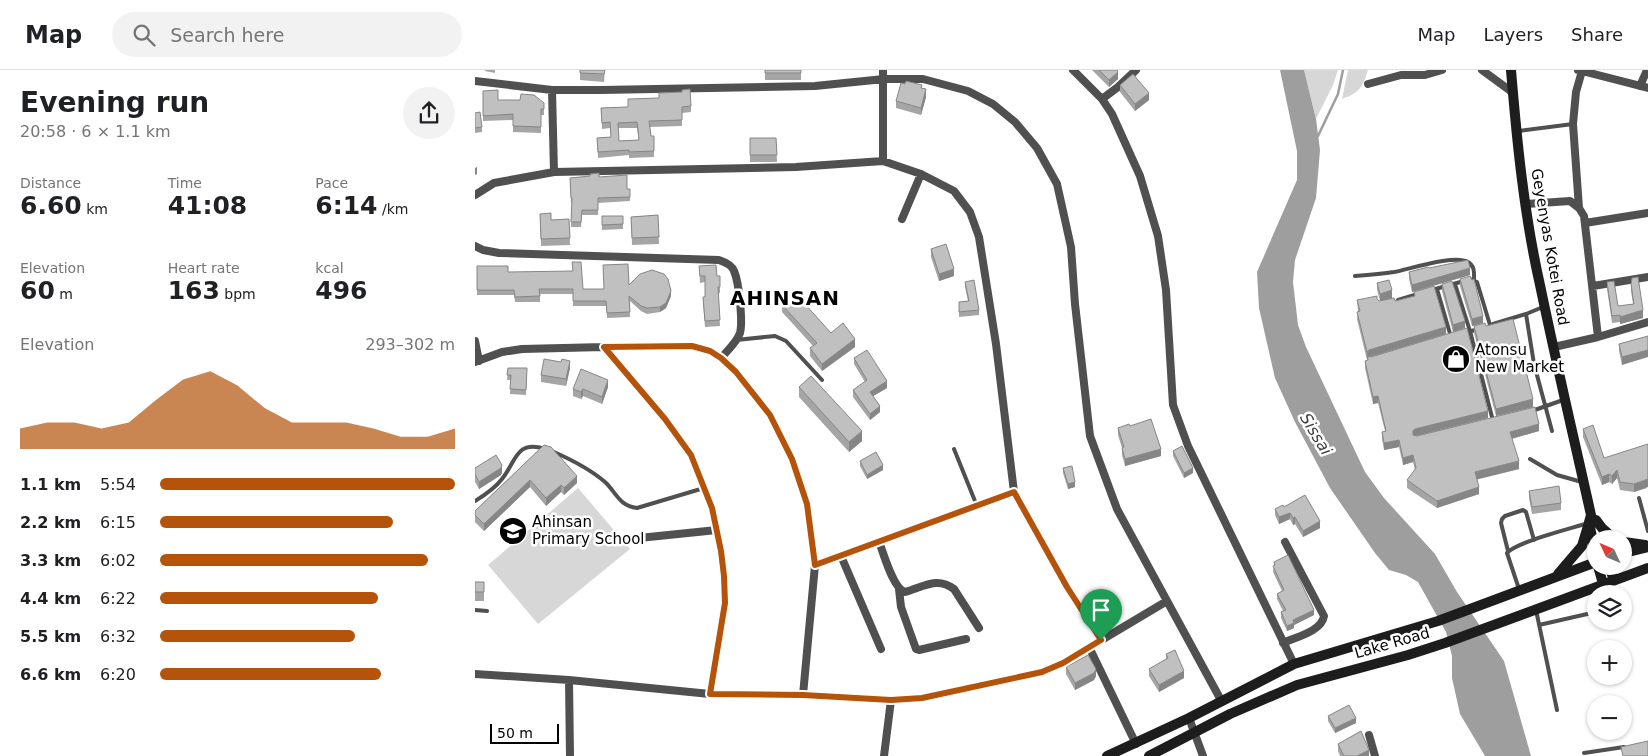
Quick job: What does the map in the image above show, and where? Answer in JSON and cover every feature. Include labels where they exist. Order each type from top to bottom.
[{"type":"main road","name":"Geyenyas Kotei Road","points":[[1511,70],[1516,132],[1538,277],[1592,519]]},
{"type":"main road","points":[[1592,519],[1597,530]]},
{"type":"main road","points":[[1592,519],[1604,530]]},
{"type":"main road","points":[[1592,519],[1593,530]]},
{"type":"main road","points":[[1556,576],[1582,546],[1592,519]]},
{"type":"main road","points":[[1633,544],[1648,546]]},
{"type":"main road","points":[[1633,550],[1648,546]]},
{"type":"main road","name":"Lake Road","points":[[1107,756],[1222,702],[1294,664],[1438,621],[1587,565]]},
{"type":"main road","name":"Lake Road","points":[[1149,756],[1230,714],[1297,685],[1445,643],[1648,568]]},
{"type":"main road","points":[[1601,575],[1603,584]]},
{"type":"main road","points":[[1612,575],[1614,580]]},
{"type":"street","points":[[883,70],[883,161]]},
{"type":"street","points":[[1073,70],[1102,99],[1112,114],[1139,176],[1158,236],[1166,290],[1173,404],[1188,446],[1294,664]]},
{"type":"street","points":[[1102,99],[1136,70]]},
{"type":"street","points":[[1368,84],[1401,75],[1425,75],[1443,70]]},
{"type":"street","points":[[1482,70],[1513,92]]},
{"type":"street","points":[[1579,208],[1573,124],[1575,92],[1580,70],[1644,87],[1647,70]]},
{"type":"street","points":[[475,81],[552,90],[815,86],[883,80],[923,79],[968,91],[993,104],[1015,122],[1037,148],[1057,184],[1071,247],[1075,304],[1090,436],[1117,510],[1222,702]]},
{"type":"street","points":[[552,90],[554,172]]},
{"type":"street","points":[[475,195],[494,183],[554,172],[796,167],[883,161],[921,174],[954,191],[970,212],[979,237],[996,344],[1014,492],[1067,587],[1101,640]]},
{"type":"street","points":[[902,219],[921,174]]},
{"type":"street","points":[[1526,204],[1570,201],[1579,208],[1584,216],[1598,337]]},
{"type":"street","points":[[1585,223],[1648,213]]},
{"type":"street","points":[[475,246],[483,250],[499,253],[719,260],[727,263],[734,270],[740,299],[741,331],[721,358]]},
{"type":"street","points":[[1593,286],[1648,277]]},
{"type":"street","points":[[1554,347],[1598,337],[1648,322]]},
{"type":"street","points":[[475,341],[477,361],[502,352],[522,349],[692,346],[710,351],[736,372],[770,415],[792,459],[807,504],[815,565],[803,695]]},
{"type":"street","points":[[604,347],[681,440],[691,455],[712,508],[723,568],[725,603],[710,694]]},
{"type":"street","points":[[815,565],[1014,492]]},
{"type":"street","points":[[639,538],[717,530]]},
{"type":"street","points":[[879,542],[899,589],[901,608],[916,649],[919,650],[966,639]]},
{"type":"street","points":[[1283,643],[1319,627],[1324,622],[1324,616],[1285,542]]},
{"type":"street","points":[[841,556],[881,649]]},
{"type":"street","points":[[899,589],[905,592],[934,582],[948,584],[954,589],[979,628]]},
{"type":"street","points":[[475,674],[569,680],[710,694],[803,695],[891,700],[922,698],[1042,672],[1063,663],[1167,601]]},
{"type":"street","points":[[1089,647],[1136,744]]},
{"type":"street","points":[[569,680],[570,756]]},
{"type":"street","points":[[884,756],[891,700]]},
{"type":"street","points":[[1189,718],[1203,756]]},
{"type":"street","points":[[1369,735],[1375,756]]},
{"type":"lane","points":[[1516,132],[1573,124]]},
{"type":"lane","points":[[1355,276],[1395,272],[1429,263],[1463,260],[1469,262],[1474,269],[1474,280],[1479,287],[1490,325]]},
{"type":"lane","points":[[1390,302],[1471,279],[1474,280]]},
{"type":"lane","points":[[1455,284],[1470,331],[1493,421]]},
{"type":"lane","points":[[1437,289],[1451,337]]},
{"type":"lane","points":[[1442,340],[1527,314],[1545,306]]},
{"type":"lane","points":[[1527,314],[1534,364],[1552,431]]},
{"type":"lane","points":[[736,340],[775,336],[786,341],[822,380]]},
{"type":"lane","points":[[1529,412],[1566,399]]},
{"type":"lane","points":[[1483,423],[1502,419]]},
{"type":"lane","points":[[475,501],[490,492],[503,478],[515,456],[525,448],[532,447],[539,447],[576,462],[606,482],[616,496],[629,507],[637,508],[704,488]]},
{"type":"lane","points":[[954,449],[977,506]]},
{"type":"lane","points":[[1530,459],[1557,475],[1584,483]]},
{"type":"lane","points":[[1639,498],[1648,531]]},
{"type":"lane","points":[[1519,591],[1507,553],[1501,519],[1523,510],[1526,512],[1534,540]]},
{"type":"lane","points":[[1508,551],[1511,548],[1592,519]]},
{"type":"lane","points":[[1536,609],[1557,710]]},
{"type":"lane","points":[[475,610],[487,610]]},
{"type":"lane","points":[[1539,625],[1587,614]]},
{"type":"lane","points":[[1584,753],[1630,746]]},
{"type":"shaded area","points":[[1304,70],[1338,70],[1333,85],[1316,119]]},
{"type":"shaded area","points":[[1348,70],[1368,70],[1360,89],[1342,99]]},
{"type":"shaded area","points":[[578,488],[630,549],[538,624],[488,565]]},
{"type":"water","name":"Sissai","points":[[1280,70],[1304,70],[1316,119],[1320,150],[1316,198],[1295,260],[1293,282],[1298,325],[1306,347],[1365,472],[1384,498],[1435,554],[1457,592],[1504,661],[1531,756],[1485,756],[1460,714],[1452,678],[1452,656],[1446,632],[1418,582],[1406,575],[1389,570],[1330,488],[1295,422],[1275,378],[1259,308],[1257,272],[1297,180],[1297,151]]},
{"type":"building","points":[[580,70],[605,70],[604,74],[580,73]]},
{"type":"building","points":[[765,70],[801,70],[801,73],[765,73]]},
{"type":"building","points":[[1099,70],[1117,70],[1118,72],[1109,80]]},
{"type":"building","points":[[1133,74],[1149,93],[1135,104],[1120,85]]},
{"type":"building","points":[[906,81],[922,85],[921,88],[926,89],[921,108],[896,101],[901,83],[905,84]]},
{"type":"building","points":[[690,89],[691,106],[682,107],[682,120],[649,121],[651,136],[654,136],[654,151],[598,152],[597,138],[611,137],[610,122],[602,123],[601,108],[628,107],[628,99],[659,98],[659,93],[682,92],[682,90]],"holes":[[[637,122],[639,140],[619,141],[618,123]]]},
{"type":"building","points":[[498,90],[498,100],[520,100],[521,94],[534,95],[544,103],[544,109],[541,109],[541,127],[513,126],[513,114],[483,116],[483,91]]},
{"type":"building","points":[[480,112],[482,127],[475,128],[475,113]]},
{"type":"building","points":[[750,138],[776,138],[777,155],[750,155]]},
{"type":"building","points":[[599,173],[599,177],[627,175],[627,189],[630,189],[630,197],[598,198],[598,210],[582,210],[581,222],[571,222],[572,198],[570,178]]},
{"type":"building","points":[[551,213],[551,220],[569,219],[570,238],[541,239],[540,214]]},
{"type":"building","points":[[658,215],[659,237],[632,238],[631,217]]},
{"type":"building","points":[[602,216],[623,216],[623,224],[602,225]]},
{"type":"building","points":[[946,244],[954,269],[939,274],[931,249]]},
{"type":"building","points":[[1468,260],[1470,268],[1412,285],[1409,272]]},
{"type":"building","points":[[572,262],[581,262],[583,289],[604,289],[603,265],[628,264],[629,285],[640,274],[652,270],[664,274],[668,279],[671,291],[666,303],[660,307],[647,308],[641,306],[629,296],[630,312],[607,313],[606,301],[573,301],[573,289],[539,289],[540,296],[515,297],[514,290],[477,290],[477,266],[508,266],[508,272],[573,271]]},
{"type":"building","points":[[716,265],[717,276],[720,276],[720,287],[718,287],[720,320],[705,321],[703,297],[705,297],[705,276],[700,276],[699,266]]},
{"type":"building","points":[[1470,276],[1472,280],[1474,279],[1483,316],[1472,319],[1460,279]]},
{"type":"building","points":[[1638,277],[1643,310],[1620,317],[1620,315],[1612,316],[1607,282],[1614,281],[1618,306],[1634,304],[1631,284],[1632,278]]},
{"type":"building","points":[[974,280],[979,310],[959,312],[959,302],[969,301],[965,282]]},
{"type":"building","points":[[1389,280],[1392,290],[1380,294],[1377,283]]},
{"type":"building","points":[[1452,281],[1465,321],[1453,325],[1442,284]]},
{"type":"building","points":[[1434,286],[1446,327],[1367,352],[1357,312],[1360,311],[1357,300],[1377,296],[1379,301],[1394,298],[1395,301],[1415,296],[1414,292]]},
{"type":"building","points":[[795,293],[831,333],[843,323],[855,339],[822,364],[810,348],[817,343],[782,305]]},
{"type":"building","points":[[1513,319],[1533,399],[1496,409],[1474,326],[1485,323],[1486,326]]},
{"type":"building","points":[[1467,328],[1488,411],[1415,429],[1413,435],[1417,436],[1535,407],[1539,424],[1510,432],[1519,461],[1475,472],[1479,487],[1437,501],[1407,480],[1416,468],[1413,455],[1403,458],[1399,440],[1384,443],[1382,432],[1386,431],[1378,396],[1373,397],[1365,361],[1368,360],[1368,356],[1371,357]]},
{"type":"building","points":[[1648,336],[1648,350],[1622,357],[1619,344]]},
{"type":"building","points":[[867,350],[887,381],[870,392],[880,406],[870,414],[853,390],[867,380],[854,358]]},
{"type":"building","points":[[544,359],[561,362],[562,359],[570,361],[566,379],[541,375]]},
{"type":"building","points":[[508,368],[527,368],[526,390],[510,389],[511,375],[507,375]]},
{"type":"building","points":[[581,369],[608,380],[602,397],[583,389],[581,392],[573,389]]},
{"type":"building","points":[[811,376],[862,431],[849,442],[799,387]]},
{"type":"building","points":[[1151,419],[1161,449],[1125,459],[1122,448],[1124,447],[1118,428]]},
{"type":"building","points":[[1593,425],[1604,458],[1648,444],[1648,479],[1634,484],[1620,482],[1617,470],[1612,476],[1609,474],[1602,477],[1583,429]]},
{"type":"building","points":[[544,445],[551,447],[577,476],[564,488],[561,485],[546,498],[530,480],[484,524],[475,515],[475,511]]},
{"type":"building","points":[[1182,446],[1193,468],[1184,473],[1173,451]]},
{"type":"building","points":[[876,452],[883,465],[867,475],[860,461]]},
{"type":"building","points":[[496,455],[502,465],[501,468],[479,482],[475,474],[475,468]]},
{"type":"building","points":[[1072,466],[1075,482],[1068,484],[1063,468]]},
{"type":"building","points":[[1559,486],[1561,503],[1532,507],[1529,491]]},
{"type":"building","points":[[1305,495],[1320,521],[1303,531],[1295,517],[1293,518],[1290,513],[1279,517],[1275,509],[1283,505],[1284,507]]},
{"type":"building","points":[[1288,555],[1314,610],[1293,620],[1294,623],[1287,626],[1281,612],[1286,610],[1277,594],[1284,590],[1273,566],[1275,565],[1274,562]]},
{"type":"building","points":[[475,582],[484,582],[484,592],[475,592]]},
{"type":"building","points":[[1175,650],[1184,671],[1159,685],[1149,669],[1168,658],[1166,654]]},
{"type":"building","points":[[1088,655],[1096,669],[1094,673],[1075,683],[1066,667]]},
{"type":"building","points":[[1349,705],[1356,718],[1335,728],[1328,716]]},
{"type":"building","points":[[1361,731],[1369,750],[1357,756],[1344,756],[1338,744]]},
{"type":"building","points":[[1648,741],[1648,756],[1623,756],[1621,747]]},
{"type":"waterway","points":[[1318,136],[1338,94],[1343,70]]},
{"type":"place","name":"Atonsu New Market","points":[[1456,359]]},
{"type":"place","name":"Ahinsan Primary School","points":[[513,531]]},
{"type":"district","name":"AHINSAN","points":[[785,298]]},
{"type":"route","points":[[692,346],[710,351],[736,372],[770,415],[792,459],[807,504],[815,565],[1014,492],[1067,587],[1101,640],[1063,663],[1042,672],[922,698],[891,700],[803,695],[710,694],[725,603],[721,551],[712,508],[691,455],[665,419],[604,347],[692,346]]}]
